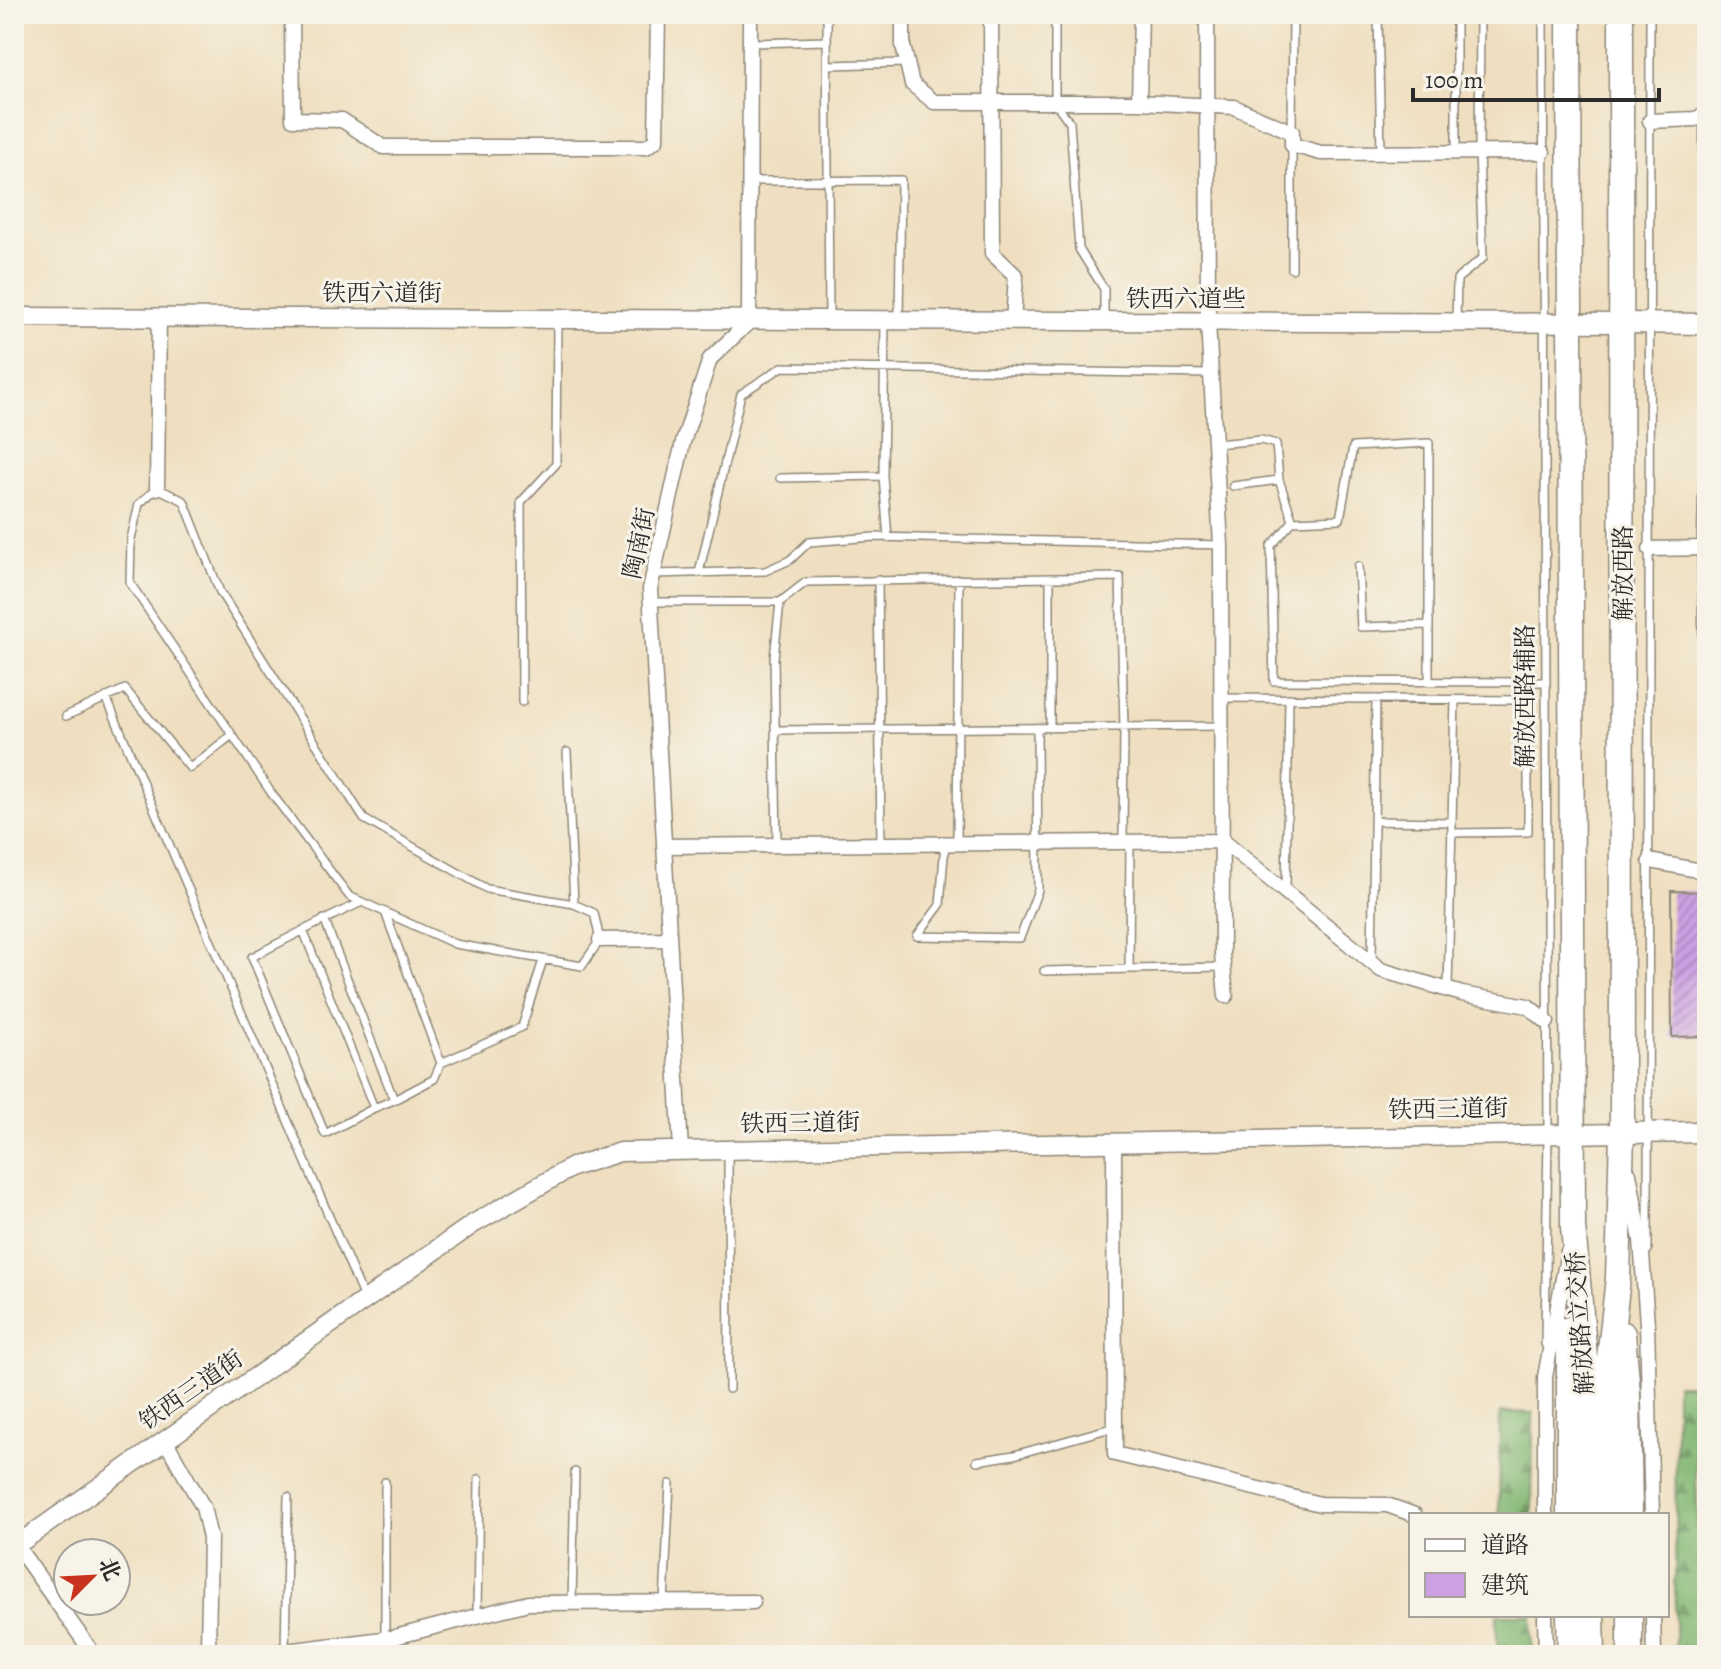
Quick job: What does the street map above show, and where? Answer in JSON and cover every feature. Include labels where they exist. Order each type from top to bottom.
[{"type":"highway","points":[[1560,1132],[1569,14]]},
{"type":"highway","name":"解放西路","points":[[1621,14],[1622,1133]]},
{"type":"highway","name":"解放路立交桥","points":[[1560,1132],[1573,1227],[1586,1368],[1590,1513]]},
{"type":"highway","name":"解放路立交桥","points":[[1606,1513],[1606,1386],[1618,1278],[1622,1133]]},
{"type":"highway","points":[[1569,1513],[1568,1382],[1573,1227]]},
{"type":"highway","points":[[1618,1278],[1628,1393],[1630,1513]]},
{"type":"highway","points":[[1569,1617],[1570,1655]]},
{"type":"highway","points":[[1592,1617],[1593,1655]]},
{"type":"highway","points":[[1607,1617],[1607,1655]]},
{"type":"highway","points":[[1630,1617],[1630,1655]]},
{"type":"main road","points":[[1623,323],[1707,324]]},
{"type":"main road","name":"铁西三道街","points":[[1622,1133],[1707,1132]]},
{"type":"street","points":[[292,14],[293,119],[342,120],[383,147],[646,147],[656,140],[658,14]]},
{"type":"street","points":[[749,322],[750,14]]},
{"type":"street","points":[[903,14],[903,46],[912,84],[934,102],[1139,102],[1234,107],[1321,153],[1543,152]]},
{"type":"street","points":[[991,14],[992,253],[1016,276],[1013,322]]},
{"type":"street","points":[[1139,102],[1141,14]]},
{"type":"street","points":[[1207,14],[1208,323],[1221,545],[1223,967],[1226,996]]},
{"type":"street","points":[[1650,121],[1705,116]]},
{"type":"street","name":"铁西六道街","points":[[14,317],[749,322]]},
{"type":"street","points":[[157,488],[159,317]]},
{"type":"street","name":"铁西六道些","points":[[749,322],[1623,323]]},
{"type":"street","name":"陶南街","points":[[681,1151],[650,589],[683,442],[710,359],[749,322]]},
{"type":"street","points":[[1650,549],[1704,548]]},
{"type":"street","points":[[664,846],[1223,841],[1381,970],[1448,990],[1528,1006],[1547,1022]]},
{"type":"street","points":[[1650,861],[1707,872]]},
{"type":"street","points":[[600,940],[669,939]]},
{"type":"street","points":[[1622,1133],[1641,1240],[1647,1324],[1652,1513]]},
{"type":"street","name":"铁西三道街","points":[[15,1546],[473,1224],[572,1167],[620,1152],[1622,1133]]},
{"type":"street","points":[[1114,1142],[1115,1454],[1320,1504],[1387,1505],[1409,1513]]},
{"type":"street","points":[[1545,1513],[1545,1377],[1573,1227]]},
{"type":"street","points":[[165,1440],[203,1507],[208,1528],[208,1649],[214,1655]]},
{"type":"street","points":[[15,1546],[94,1655]]},
{"type":"street","points":[[254,1655],[385,1639],[528,1603],[753,1602]]},
{"type":"street","points":[[1545,1617],[1546,1655]]},
{"type":"street","points":[[1653,1617],[1654,1655]]},
{"type":"lane","points":[[827,14],[829,321]]},
{"type":"lane","points":[[1055,14],[1055,102],[1070,123],[1079,249],[1104,289],[1104,322]]},
{"type":"lane","points":[[1292,269],[1293,14]]},
{"type":"lane","points":[[1378,14],[1381,152]]},
{"type":"lane","points":[[1456,14],[1456,152]]},
{"type":"lane","points":[[1456,324],[1457,279],[1483,258],[1479,152],[1480,14]]},
{"type":"lane","name":"解放西路辅路","points":[[1543,14],[1547,1022],[1560,1132],[1545,1377]]},
{"type":"lane","points":[[1647,1324],[1650,1132],[1650,14]]},
{"type":"lane","points":[[1703,14],[1704,240],[1707,244]]},
{"type":"lane","points":[[750,43],[827,41]]},
{"type":"lane","points":[[828,65],[907,63]]},
{"type":"lane","points":[[750,181],[901,180],[892,321],[883,368],[883,476],[888,538]]},
{"type":"lane","points":[[522,702],[521,502],[556,464],[557,320]]},
{"type":"lane","points":[[699,573],[741,394],[782,367],[1211,374]]},
{"type":"lane","points":[[1707,438],[1704,445],[1707,827]]},
{"type":"lane","points":[[1215,444],[1261,440],[1276,444],[1279,480],[1293,521]]},
{"type":"lane","points":[[1429,682],[1429,443],[1353,447],[1340,519],[1293,521],[1271,546],[1274,681],[1429,682],[1545,682]]},
{"type":"lane","points":[[780,478],[883,476]]},
{"type":"lane","points":[[1233,486],[1279,480]]},
{"type":"lane","points":[[157,488],[184,501],[220,592],[364,819],[487,889],[574,904],[594,913],[600,940],[582,966],[455,944],[349,896],[272,794],[130,583],[131,539],[139,504],[157,488]]},
{"type":"lane","points":[[654,574],[765,571],[790,560],[809,542],[888,538],[1221,545]]},
{"type":"lane","points":[[1358,566],[1361,627],[1429,625]]},
{"type":"lane","points":[[651,602],[780,602],[806,582],[1120,577],[1129,969]]},
{"type":"lane","points":[[1050,578],[1050,728]]},
{"type":"lane","points":[[959,579],[957,729],[951,843],[940,905],[917,936],[1020,938],[1038,890],[1037,728]]},
{"type":"lane","points":[[878,580],[881,844]]},
{"type":"lane","points":[[777,845],[774,658],[780,602]]},
{"type":"lane","points":[[66,716],[125,689],[190,768],[232,735]]},
{"type":"lane","points":[[106,697],[365,1300]]},
{"type":"lane","points":[[1222,698],[1528,700],[1528,832],[1451,833]]},
{"type":"lane","points":[[1286,893],[1289,698]]},
{"type":"lane","points":[[1372,963],[1376,699]]},
{"type":"lane","points":[[1448,990],[1455,699]]},
{"type":"lane","points":[[776,730],[1222,726]]},
{"type":"lane","points":[[567,752],[574,904]]},
{"type":"lane","points":[[1374,821],[1452,822]]},
{"type":"lane","points":[[362,902],[252,957],[325,1134],[434,1079],[441,1063],[522,1027],[543,960]]},
{"type":"lane","points":[[385,912],[441,1063]]},
{"type":"lane","points":[[324,919],[394,1100]]},
{"type":"lane","points":[[303,930],[374,1108]]},
{"type":"lane","points":[[1044,971],[1223,967]]},
{"type":"lane","points":[[728,1150],[729,1389]]},
{"type":"lane","points":[[977,1461],[1014,1455],[1115,1427]]},
{"type":"lane","points":[[572,1603],[575,1472]]},
{"type":"lane","points":[[477,1616],[479,1479]]},
{"type":"lane","points":[[385,1482],[385,1639]]},
{"type":"lane","points":[[664,1603],[670,1484]]},
{"type":"lane","points":[[285,1651],[288,1497]]},
{"type":"green space","points":[[1676,1384],[1693,1384],[1702,1655],[1675,1655]]},
{"type":"green space","points":[[1500,1412],[1533,1413],[1532,1513],[1499,1513]]},
{"type":"green space","points":[[1497,1617],[1532,1617],[1532,1655],[1497,1655]]},
{"type":"building","points":[[1671,891],[1707,892],[1707,1036],[1672,1037]]}]
